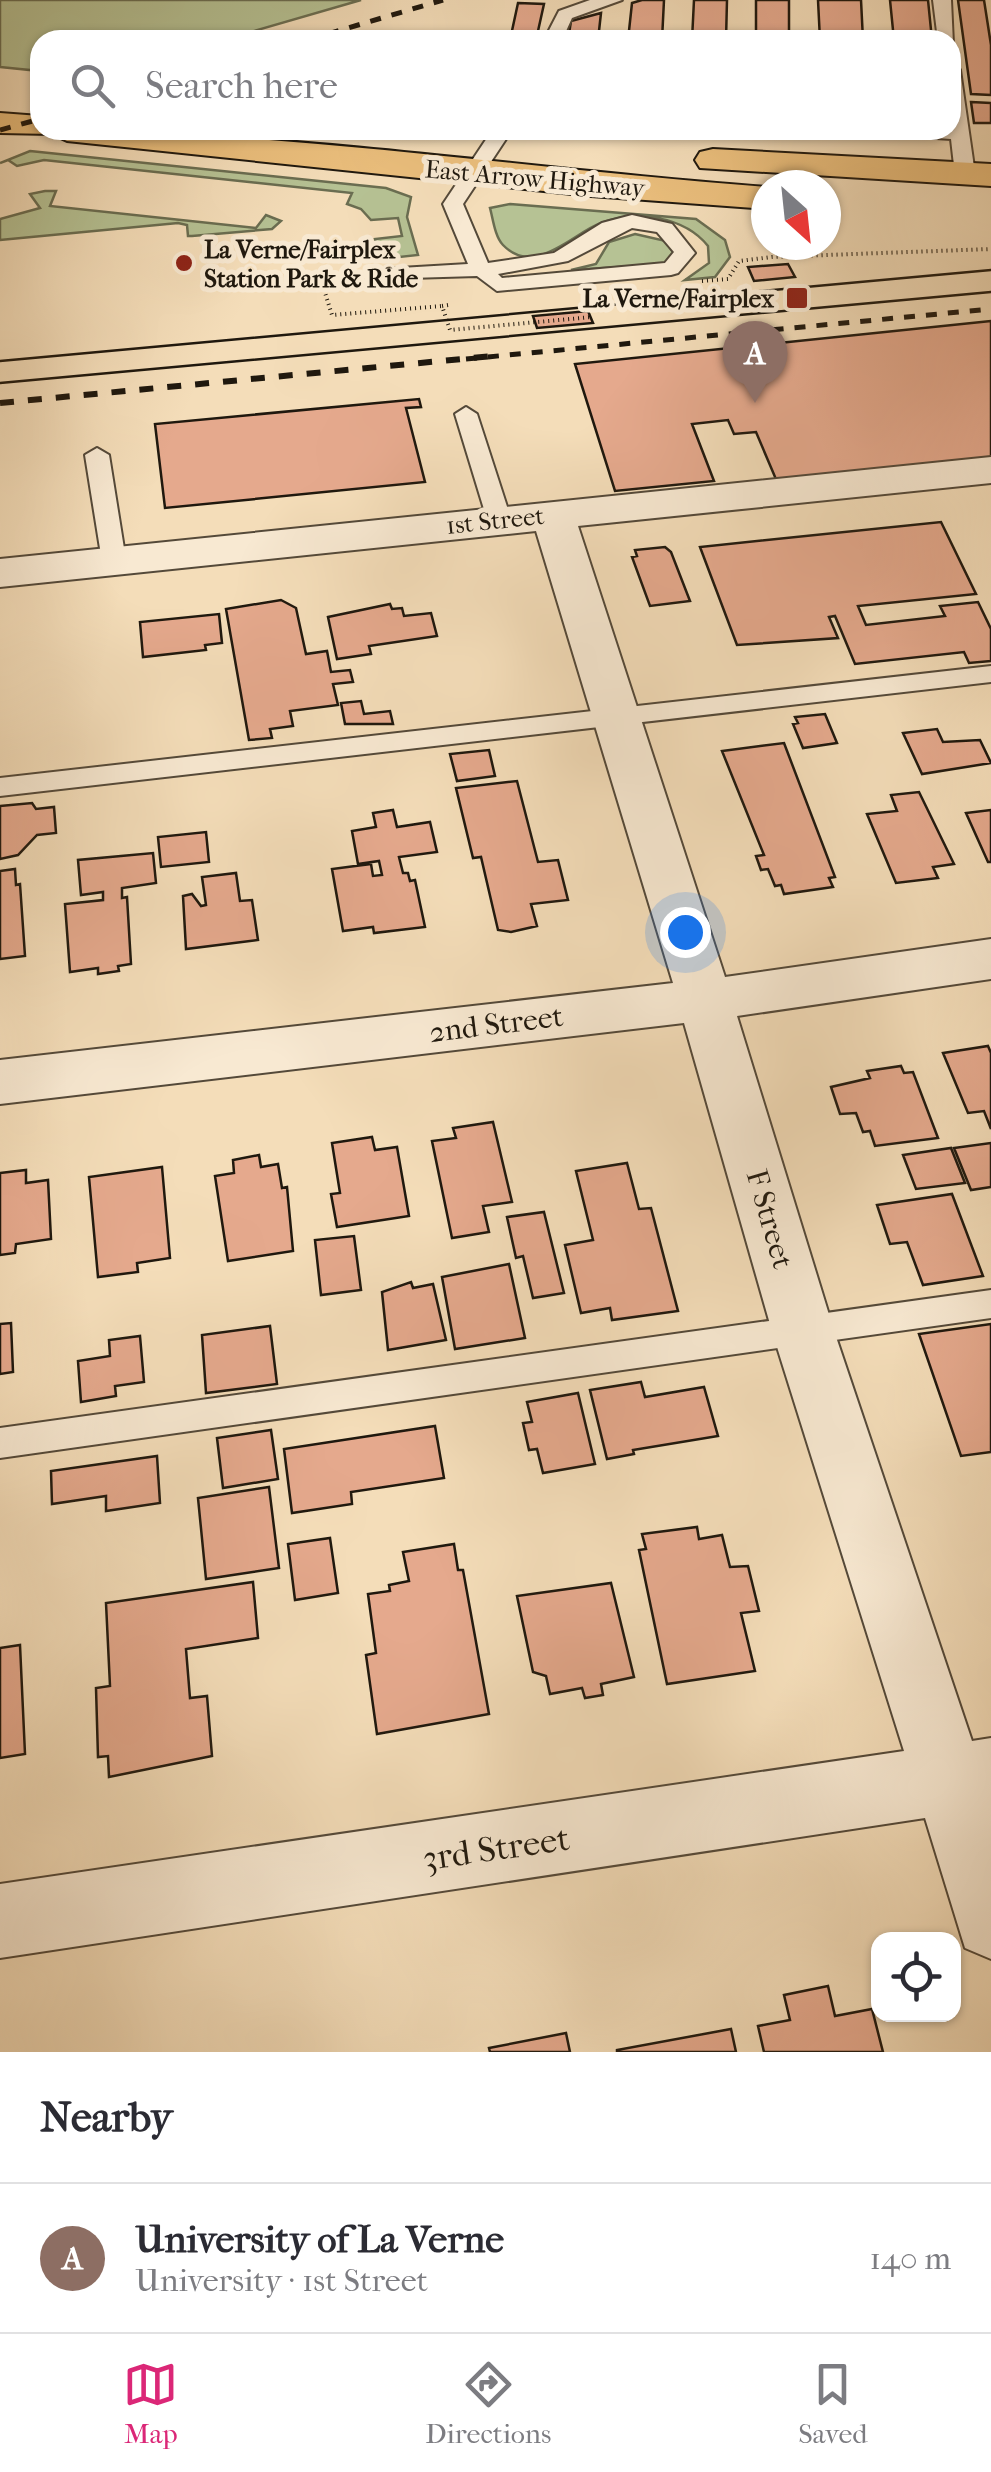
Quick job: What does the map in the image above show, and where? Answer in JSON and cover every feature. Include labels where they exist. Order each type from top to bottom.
[{"type":"main road","points":[[0,90],[30,93]]},
{"type":"main road","points":[[0,122],[30,126]]},
{"type":"main road","name":"East Arrow Highway","points":[[161,140],[751,197]]},
{"type":"main road","points":[[506,140],[536,143]]},
{"type":"main road","points":[[652,155],[978,175]]},
{"type":"main road","points":[[952,208],[991,209]]},
{"type":"street","name":"1st Street","points":[[0,572],[991,470]]},
{"type":"street","name":"F Street","points":[[526,517],[616,716],[802,1331],[970,1777],[991,1922]]},
{"type":"street","name":"2nd Street","points":[[0,1082],[705,1000],[991,959]]},
{"type":"street","name":"3rd Street","points":[[0,1921],[970,1777]]},
{"type":"lane","points":[[553,30],[565,12],[613,0]]},
{"type":"lane","points":[[942,0],[946,30]]},
{"type":"lane","points":[[961,138],[978,175]]},
{"type":"lane","points":[[383,274],[479,266],[540,262],[562,256],[596,231],[645,222],[670,230],[684,253],[672,269],[497,285],[479,266],[453,204],[495,140]]},
{"type":"lane","points":[[466,414],[526,517]]},
{"type":"lane","points":[[97,456],[114,561]]},
{"type":"lane","points":[[0,572],[0,592]]},
{"type":"lane","points":[[0,788],[991,674]]},
{"type":"lane","points":[[0,1442],[991,1304]]},
{"type":"path","points":[[690,282],[728,279],[739,261],[772,257],[991,249]]},
{"type":"path","points":[[322,280],[332,314],[442,306]]},
{"type":"path","points":[[450,330],[592,317]]},
{"type":"green space","points":[[0,0],[361,0],[258,30],[30,30],[30,70],[0,67]]},
{"type":"green space","points":[[30,151],[386,188],[411,197],[407,217],[418,255],[381,259],[375,239],[402,236],[398,218],[371,220],[361,209],[347,204],[352,193],[44,160],[17,166],[8,160],[0,163]]},
{"type":"green space","points":[[56,191],[50,206],[256,228],[266,215],[281,221],[272,229],[192,236],[188,236],[187,225],[178,223],[0,240],[0,219],[40,208],[30,194]]},
{"type":"green space","points":[[510,204],[696,219],[725,240],[730,257],[715,277],[685,280],[709,263],[708,246],[686,228],[644,216],[601,223],[541,255],[515,254],[500,242],[490,208]]},
{"type":"green space","points":[[635,234],[666,241],[675,255],[666,264],[571,270],[596,264],[609,242]]},
{"type":"building","points":[[664,0],[662,30],[629,30],[632,3]]},
{"type":"building","points":[[694,0],[727,0],[726,30],[692,30]]},
{"type":"building","points":[[756,0],[789,0],[789,30],[756,30]]},
{"type":"building","points":[[818,0],[861,0],[862,30],[820,30]]},
{"type":"building","points":[[890,0],[928,0],[931,30],[893,30]]},
{"type":"building","points":[[958,0],[984,0],[991,45],[991,95],[971,94]]},
{"type":"building","points":[[518,3],[544,4],[538,30],[512,30]]},
{"type":"building","points":[[601,13],[599,30],[570,30],[571,21]]},
{"type":"building","points":[[971,102],[991,103],[991,123],[974,123]]},
{"type":"building","points":[[788,264],[795,277],[754,281],[748,267]]},
{"type":"building","points":[[588,311],[593,323],[537,328],[533,316]]},
{"type":"building","points":[[991,321],[991,463],[778,484],[756,432],[734,434],[728,420],[692,424],[714,481],[615,491],[575,364]]},
{"type":"building","points":[[419,399],[421,407],[406,408],[425,482],[165,508],[155,424]]},
{"type":"building","points":[[941,522],[976,594],[858,606],[866,625],[945,616],[940,606],[978,602],[991,629],[991,661],[969,663],[964,652],[855,664],[835,616],[829,617],[838,638],[737,645],[700,547]]},
{"type":"building","points":[[665,547],[671,552],[690,601],[650,606],[632,557],[637,556],[635,550]]},
{"type":"building","points":[[281,600],[296,608],[306,654],[327,651],[331,672],[350,670],[353,682],[333,684],[338,705],[290,711],[293,726],[270,729],[272,738],[249,740],[226,609]]},
{"type":"building","points":[[390,604],[392,609],[402,608],[404,616],[431,613],[437,636],[369,646],[371,654],[337,659],[328,617]]},
{"type":"building","points":[[219,614],[222,643],[205,645],[206,650],[143,657],[140,622]]},
{"type":"building","points":[[361,701],[364,714],[390,711],[393,724],[345,724],[341,703]]},
{"type":"building","points":[[825,714],[837,743],[803,748],[793,724],[798,723],[795,717]]},
{"type":"building","points":[[937,729],[943,742],[980,740],[991,763],[922,774],[903,733]]},
{"type":"building","points":[[784,743],[835,877],[829,878],[833,887],[784,894],[781,885],[775,886],[768,869],[761,870],[756,856],[764,855],[722,751]]},
{"type":"building","points":[[489,750],[495,776],[457,781],[450,754]]},
{"type":"building","points":[[517,781],[538,862],[558,860],[568,900],[531,904],[537,926],[511,932],[498,930],[481,857],[473,858],[456,788]]},
{"type":"building","points":[[919,792],[954,864],[933,867],[938,878],[896,883],[867,814],[897,811],[891,795]]},
{"type":"building","points":[[32,803],[36,809],[54,807],[56,833],[37,835],[18,855],[0,859],[0,806]]},
{"type":"building","points":[[393,810],[397,827],[430,822],[437,852],[399,857],[403,873],[408,873],[410,881],[415,880],[425,927],[374,933],[373,927],[343,931],[332,869],[371,864],[373,876],[382,875],[379,861],[358,864],[352,831],[376,827],[373,813]]},
{"type":"building","points":[[991,810],[991,862],[988,862],[966,813]]},
{"type":"building","points":[[206,832],[209,862],[161,867],[158,837]]},
{"type":"building","points":[[153,853],[156,883],[122,888],[122,898],[127,897],[131,964],[118,966],[119,971],[98,974],[98,968],[70,972],[65,904],[103,900],[103,892],[81,895],[78,860]]},
{"type":"building","points":[[15,869],[16,885],[20,884],[25,956],[0,959],[0,871]]},
{"type":"building","points":[[236,873],[240,901],[252,900],[258,940],[186,949],[183,896],[192,894],[201,906],[206,905],[202,877]]},
{"type":"building","points":[[988,1046],[991,1129],[984,1111],[968,1113],[943,1053]]},
{"type":"building","points":[[901,1066],[904,1073],[913,1072],[938,1138],[875,1146],[870,1131],[863,1132],[856,1113],[840,1114],[831,1087],[870,1078],[867,1071]]},
{"type":"building","points":[[493,1122],[512,1202],[483,1206],[489,1232],[452,1238],[432,1141],[456,1138],[453,1128]]},
{"type":"building","points":[[372,1137],[375,1150],[397,1147],[409,1216],[337,1227],[331,1194],[340,1193],[332,1143]]},
{"type":"building","points":[[991,1143],[991,1187],[971,1190],[954,1148]]},
{"type":"building","points":[[951,1148],[965,1183],[916,1189],[903,1155]]},
{"type":"building","points":[[259,1155],[261,1167],[278,1164],[282,1188],[287,1187],[293,1251],[228,1261],[215,1176],[234,1173],[233,1160]]},
{"type":"building","points":[[627,1163],[639,1209],[651,1208],[678,1311],[612,1320],[610,1308],[581,1313],[565,1245],[593,1240],[576,1171]]},
{"type":"building","points":[[162,1167],[170,1258],[137,1263],[138,1272],[98,1277],[89,1177]]},
{"type":"building","points":[[26,1170],[26,1183],[48,1180],[51,1239],[16,1244],[15,1253],[0,1255],[0,1173]]},
{"type":"building","points":[[952,1194],[983,1276],[923,1285],[907,1242],[890,1244],[877,1205]]},
{"type":"building","points":[[544,1212],[564,1293],[533,1298],[523,1256],[516,1258],[507,1217]]},
{"type":"building","points":[[354,1236],[361,1290],[321,1295],[315,1240]]},
{"type":"building","points":[[509,1264],[525,1338],[455,1349],[442,1277]]},
{"type":"building","points":[[411,1282],[413,1288],[433,1284],[446,1340],[388,1350],[382,1292]]},
{"type":"building","points":[[11,1323],[13,1372],[0,1374],[0,1324]]},
{"type":"building","points":[[991,1324],[991,1452],[961,1456],[919,1334]]},
{"type":"building","points":[[270,1326],[277,1384],[206,1393],[202,1335]]},
{"type":"building","points":[[140,1336],[144,1382],[115,1386],[116,1396],[81,1402],[78,1361],[110,1356],[109,1340]]},
{"type":"building","points":[[641,1382],[645,1397],[704,1387],[718,1436],[633,1450],[634,1454],[607,1459],[590,1390]]},
{"type":"building","points":[[578,1393],[595,1464],[543,1473],[537,1449],[529,1450],[523,1423],[532,1422],[527,1402]]},
{"type":"building","points":[[435,1426],[444,1478],[351,1492],[352,1504],[292,1513],[284,1449]]},
{"type":"building","points":[[271,1430],[278,1479],[223,1488],[217,1438]]},
{"type":"building","points":[[157,1456],[160,1503],[106,1511],[106,1496],[52,1504],[51,1471]]},
{"type":"building","points":[[269,1487],[279,1568],[206,1579],[198,1498]]},
{"type":"building","points":[[697,1527],[699,1539],[722,1535],[730,1567],[748,1566],[759,1611],[741,1613],[755,1671],[667,1684],[639,1550],[646,1549],[642,1534]]},
{"type":"building","points":[[330,1538],[338,1593],[295,1600],[288,1544]]},
{"type":"building","points":[[454,1544],[458,1570],[463,1570],[489,1714],[377,1734],[366,1655],[376,1653],[368,1594],[390,1591],[389,1585],[409,1581],[403,1552]]},
{"type":"building","points":[[253,1582],[258,1638],[186,1649],[190,1698],[207,1696],[212,1756],[109,1777],[108,1756],[98,1757],[96,1688],[110,1686],[106,1603]]},
{"type":"building","points":[[611,1583],[634,1677],[601,1684],[603,1695],[585,1698],[582,1688],[550,1694],[546,1676],[533,1672],[517,1596]]},
{"type":"building","points":[[20,1645],[25,1754],[0,1758],[0,1648]]},
{"type":"building","points":[[828,1986],[835,2016],[871,2009],[871,2022],[875,2022],[883,2052],[764,2052],[758,2026],[790,2020],[784,1995]]},
{"type":"building","points":[[731,2029],[736,2052],[617,2052],[617,2050]]},
{"type":"building","points":[[566,2033],[570,2052],[490,2052],[489,2048]]},
{"type":"tram line","points":[[0,361],[991,270]]},
{"type":"tram line","points":[[0,383],[991,292]]},
{"type":"railway","points":[[341,30],[443,0]]},
{"type":"railway","points":[[0,130],[30,122]]},
{"type":"railway","points":[[466,359],[991,309]]},
{"type":"railway","points":[[0,403],[493,356]]},
{"type":"place","name":"La Verne/Fairplex Station Park & Ride","points":[[184,263]]},
{"type":"place","name":"La Verne/Fairplex","points":[[797,298]]},
{"type":"place","name":"University of La Verne","points":[[755,403]]}]
